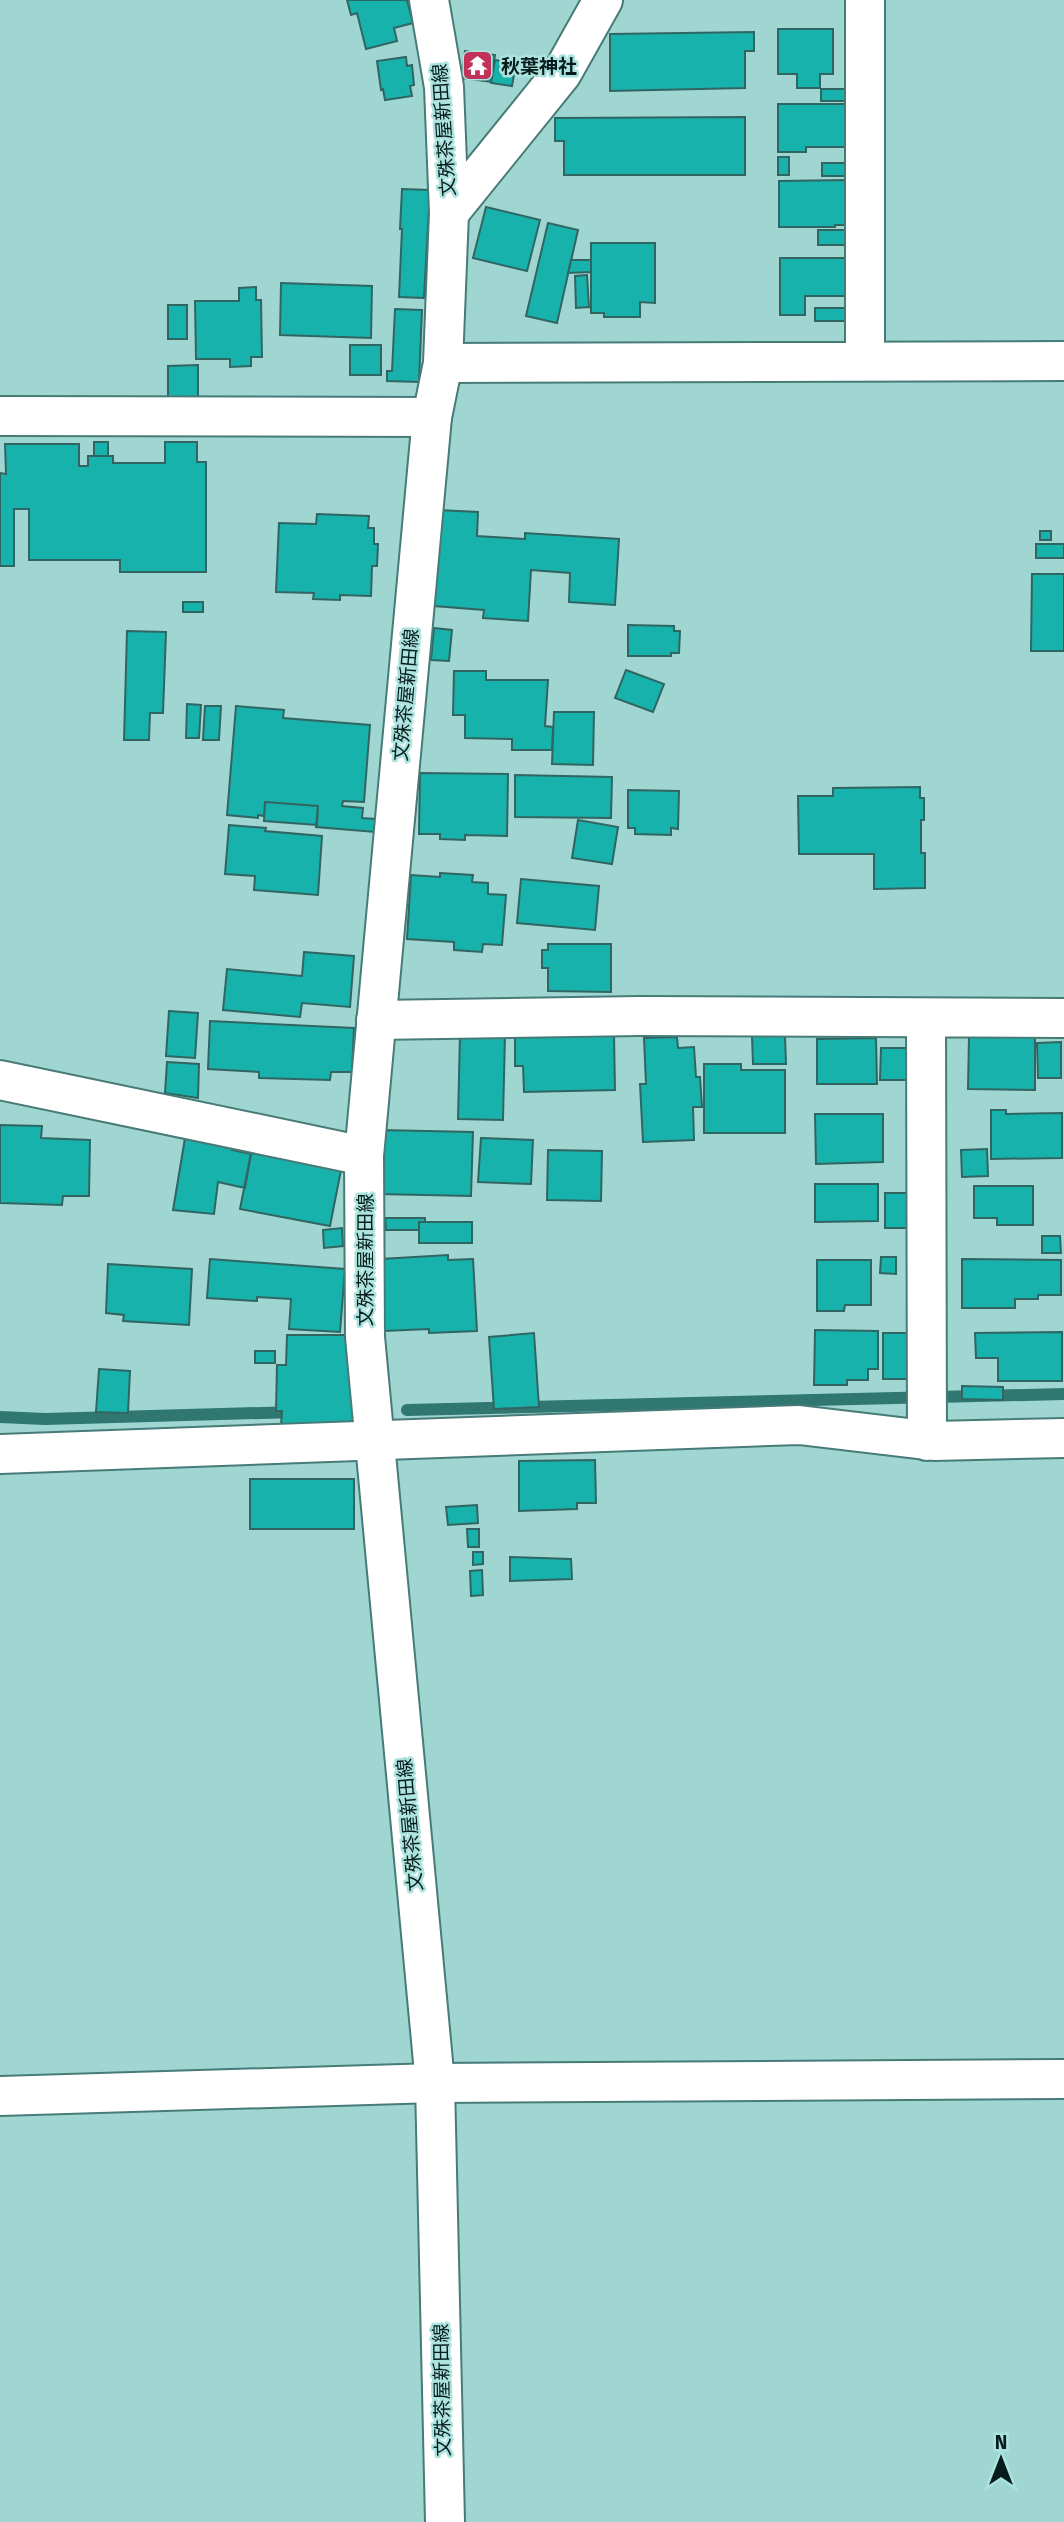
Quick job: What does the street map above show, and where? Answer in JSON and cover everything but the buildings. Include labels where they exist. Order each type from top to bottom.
[{"type":"street","name":"文殊茶屋新田線","points":[[429,0],[444,87],[449,214],[443,363],[432,417],[364,1156],[365,1336],[435,2083],[445,2522]]},
{"type":"street","points":[[449,214],[562,73],[603,0]]},
{"type":"street","points":[[865,0],[865,362]]},
{"type":"street","points":[[443,363],[1064,360]]},
{"type":"street","points":[[0,416],[432,417]]},
{"type":"street","points":[[376,1020],[640,1016],[1064,1018]]},
{"type":"street","points":[[926,1018],[927,1441]]},
{"type":"street","points":[[0,1080],[364,1156]]},
{"type":"street","points":[[0,1454],[799,1424],[927,1441],[1064,1438]]},
{"type":"street","points":[[0,2096],[435,2083],[1064,2079]]},
{"type":"waterway","points":[[407,1410],[1064,1394]]},
{"type":"waterway","points":[[0,1417],[45,1419],[296,1412]]},
{"type":"place","name":"秋葉神社","points":[[478,66]]}]
